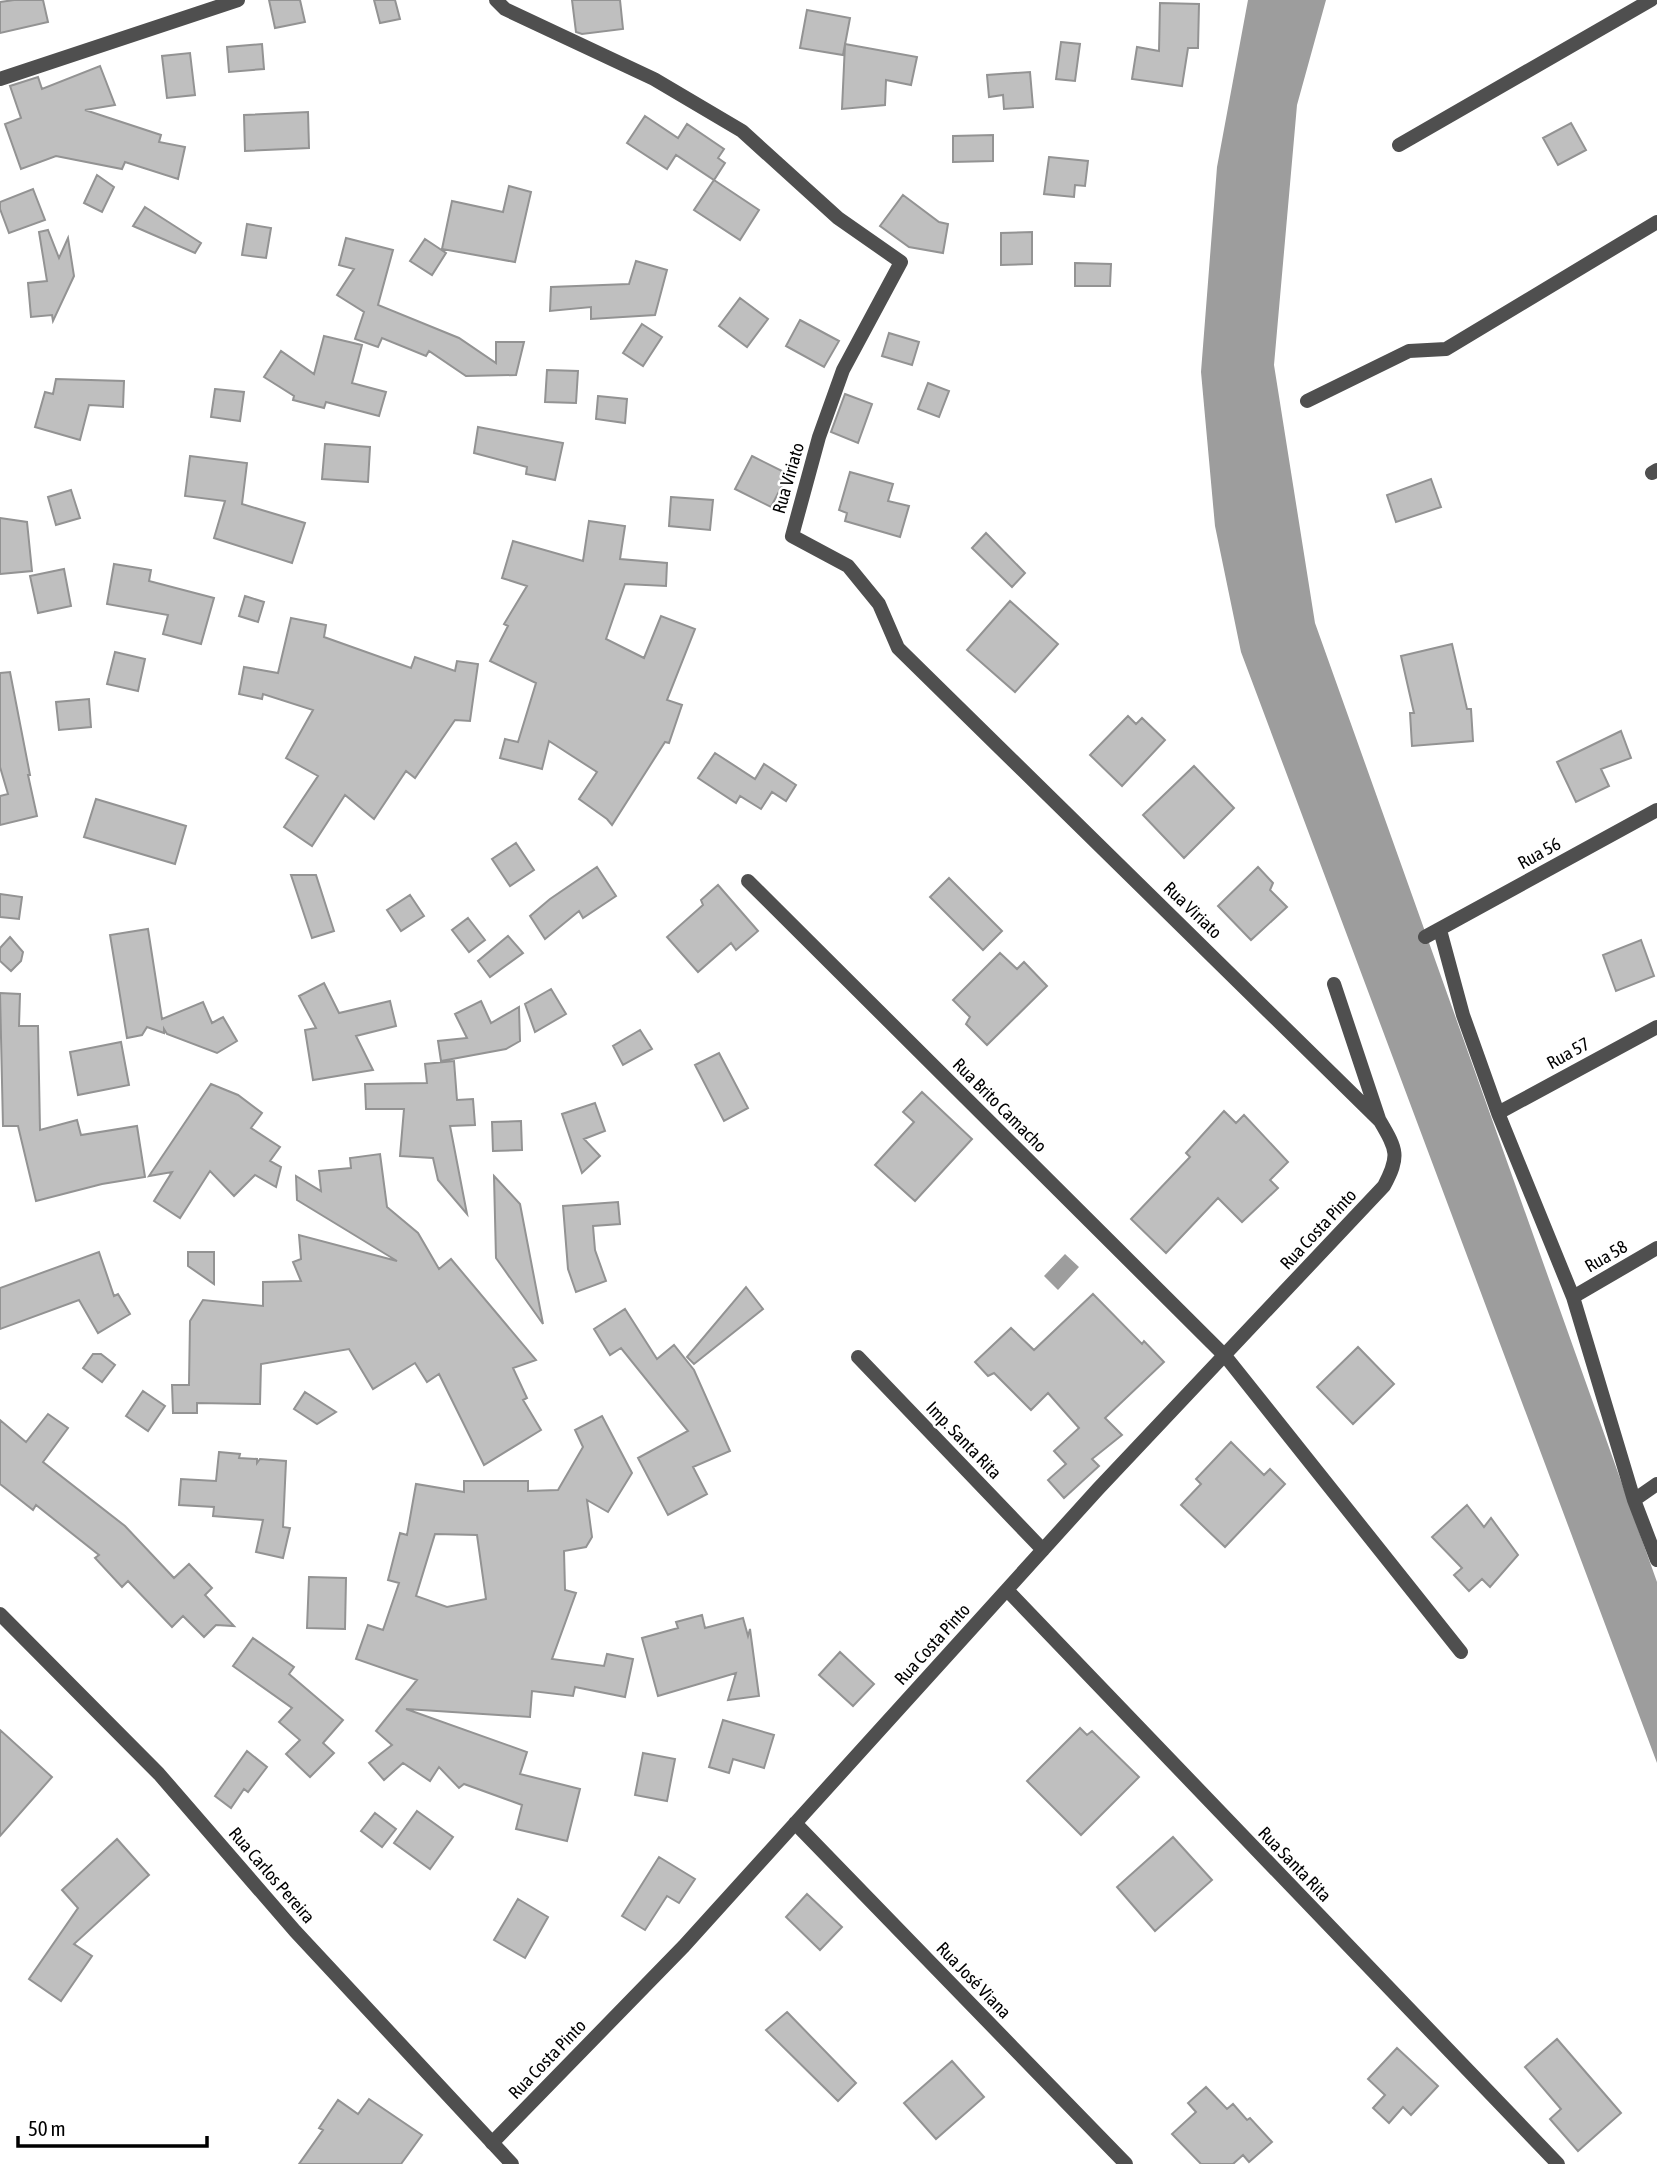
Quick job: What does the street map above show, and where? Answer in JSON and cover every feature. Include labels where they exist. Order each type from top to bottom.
[{"type":"street","points":[[0,79],[239,0]]},
{"type":"street","name":"Rua Viriato","points":[[496,0],[505,9],[654,79],[743,131],[838,218],[901,262],[843,370],[819,437],[792,536],[848,566],[879,604],[898,648],[1380,1121],[1393,1143],[1395,1166]]},
{"type":"street","points":[[1399,145],[1651,0]]},
{"type":"street","points":[[1307,401],[1409,351],[1446,349],[1657,222]]},
{"type":"street","name":"Rua 56","points":[[1425,937],[1657,810]]},
{"type":"street","name":"Rua Brito Camacho","points":[[748,881],[1226,1357],[1461,1652]]},
{"type":"street","points":[[1440,930],[1463,1015],[1498,1113],[1573,1297],[1634,1500],[1657,1560]]},
{"type":"street","points":[[1334,984],[1380,1121]]},
{"type":"street","name":"Rua 57","points":[[1498,1113],[1657,1027]]},
{"type":"street","name":"Rua Costa Pinto","points":[[492,2143],[684,1946],[1098,1489],[1226,1357],[1384,1186],[1395,1166]]},
{"type":"street","name":"Rua 58","points":[[1573,1297],[1657,1248]]},
{"type":"street","name":"Imp. Santa Rita","points":[[858,1357],[1043,1550]]},
{"type":"street","points":[[1634,1500],[1657,1484]]},
{"type":"street","name":"Rua Santa Rita","points":[[1007,1590],[1558,2164]]},
{"type":"street","name":"Rua Carlos Pereira","points":[[0,1614],[159,1774],[295,1931],[512,2164]]},
{"type":"street","name":"Rua José Viana","points":[[795,1823],[1126,2164]]},
{"type":"shaded area","points":[[1248,0],[1326,0],[1297,105],[1274,365],[1315,623],[1657,1582],[1657,1763],[1241,652],[1215,526],[1201,372],[1217,167]]},
{"type":"shaded area","points":[[1065,1254],[1079,1267],[1058,1290],[1044,1276]]},
{"type":"building","points":[[43,0],[48,22],[0,33],[0,2]]},
{"type":"building","points":[[269,0],[300,0],[305,22],[275,28]]},
{"type":"building","points":[[374,0],[395,0],[400,19],[380,23]]},
{"type":"building","points":[[572,0],[620,0],[623,29],[582,34],[576,32]]},
{"type":"building","points":[[1160,3],[1199,4],[1198,48],[1188,48],[1182,86],[1132,79],[1137,47],[1159,51]]},
{"type":"building","points":[[807,10],[850,18],[843,55],[800,48]]},
{"type":"building","points":[[1061,42],[1080,44],[1075,81],[1056,79]]},
{"type":"building","points":[[262,44],[264,69],[229,72],[227,47]]},
{"type":"building","points":[[845,44],[917,57],[911,85],[886,80],[885,105],[842,109]]},
{"type":"building","points":[[190,53],[195,95],[167,98],[162,56]]},
{"type":"building","points":[[100,66],[115,105],[85,110],[161,135],[159,142],[185,147],[178,179],[125,162],[122,169],[56,156],[21,169],[5,124],[21,118],[10,86],[38,77],[42,89]]},
{"type":"building","points":[[1030,72],[1033,107],[1004,109],[1003,95],[989,97],[987,75]]},
{"type":"building","points":[[308,112],[309,148],[245,151],[244,115]]},
{"type":"building","points":[[645,116],[678,138],[687,124],[724,149],[718,158],[725,163],[714,180],[676,155],[667,169],[627,143]]},
{"type":"building","points":[[1571,123],[1586,150],[1558,165],[1543,138]]},
{"type":"building","points":[[993,135],[993,161],[953,162],[953,136]]},
{"type":"building","points":[[1049,157],[1088,161],[1085,186],[1075,185],[1074,197],[1044,194]]},
{"type":"building","points":[[97,175],[114,187],[102,212],[84,203]]},
{"type":"building","points":[[714,180],[759,210],[740,240],[694,210]]},
{"type":"building","points":[[509,186],[531,192],[515,262],[442,249],[452,201],[503,212]]},
{"type":"building","points":[[33,189],[45,220],[9,233],[0,202]]},
{"type":"building","points":[[903,195],[939,222],[948,224],[943,253],[909,247],[880,226]]},
{"type":"building","points":[[145,207],[201,243],[195,253],[133,226]]},
{"type":"building","points":[[247,224],[271,228],[266,258],[242,255]]},
{"type":"building","points":[[48,230],[59,258],[68,238],[74,276],[53,321],[52,315],[31,317],[28,283],[47,281],[39,232]]},
{"type":"building","points":[[1032,232],[1032,264],[1001,265],[1001,233]]},
{"type":"building","points":[[346,238],[393,250],[378,305],[459,338],[496,363],[496,342],[524,342],[516,375],[466,376],[429,351],[426,356],[382,338],[378,347],[355,339],[364,312],[337,295],[354,269],[339,265]]},
{"type":"building","points":[[425,239],[446,253],[432,275],[410,261]]},
{"type":"building","points":[[636,261],[667,270],[655,315],[591,319],[591,307],[550,311],[551,287],[629,284]]},
{"type":"building","points":[[1075,263],[1111,264],[1110,286],[1075,286]]},
{"type":"building","points":[[740,298],[768,319],[747,347],[719,326]]},
{"type":"building","points":[[800,320],[839,341],[824,367],[786,346]]},
{"type":"building","points":[[642,324],[662,337],[643,366],[623,353]]},
{"type":"building","points":[[889,333],[919,342],[912,365],[882,356]]},
{"type":"building","points":[[324,336],[362,345],[352,383],[386,392],[379,416],[326,402],[324,408],[293,400],[294,396],[264,377],[281,351],[314,374]]},
{"type":"building","points":[[547,370],[578,371],[576,403],[545,402]]},
{"type":"building","points":[[56,379],[124,381],[123,407],[89,405],[80,440],[35,427],[45,392],[53,394]]},
{"type":"building","points":[[928,383],[949,391],[939,417],[918,409]]},
{"type":"building","points":[[215,389],[244,392],[240,421],[211,417]]},
{"type":"building","points":[[845,394],[872,404],[858,443],[831,432]]},
{"type":"building","points":[[598,396],[627,399],[625,423],[596,419]]},
{"type":"building","points":[[478,427],[563,443],[555,480],[526,474],[527,467],[474,453]]},
{"type":"building","points":[[325,444],[370,447],[368,482],[322,479]]},
{"type":"building","points":[[190,456],[247,463],[242,504],[305,523],[292,563],[214,538],[225,501],[185,496]]},
{"type":"building","points":[[752,456],[788,474],[771,507],[735,489]]},
{"type":"building","points":[[850,472],[893,484],[888,501],[909,506],[900,537],[845,521],[847,513],[839,510]]},
{"type":"building","points":[[1431,479],[1441,507],[1396,522],[1387,495]]},
{"type":"building","points":[[71,490],[80,518],[56,525],[48,497]]},
{"type":"building","points":[[671,497],[713,500],[710,530],[669,526]]},
{"type":"building","points":[[0,518],[27,522],[32,571],[0,574]]},
{"type":"building","points":[[589,521],[625,526],[620,559],[667,563],[666,586],[625,584],[606,639],[644,658],[661,616],[695,629],[667,700],[682,705],[669,743],[665,742],[612,825],[579,799],[597,772],[549,741],[542,769],[500,758],[505,739],[518,742],[536,683],[490,661],[508,626],[504,624],[527,586],[502,578],[513,541],[583,561]]},
{"type":"building","points":[[986,533],[1025,573],[1012,587],[972,548]]},
{"type":"building","points":[[114,564],[151,570],[149,581],[214,598],[201,644],[163,634],[168,615],[107,604]]},
{"type":"building","points":[[64,569],[71,606],[38,613],[30,576]]},
{"type":"building","points":[[245,596],[264,602],[258,622],[239,616]]},
{"type":"building","points":[[1010,601],[1058,644],[1015,692],[967,650]]},
{"type":"building","points":[[291,618],[326,625],[324,637],[411,668],[415,657],[455,671],[457,661],[478,664],[470,721],[455,720],[415,778],[406,771],[374,819],[345,795],[312,846],[284,827],[318,776],[286,758],[313,710],[263,694],[262,699],[239,694],[244,667],[278,673]]},
{"type":"building","points":[[1452,644],[1467,709],[1471,709],[1473,741],[1412,746],[1410,713],[1414,713],[1401,656]]},
{"type":"building","points":[[115,652],[145,659],[138,691],[107,684]]},
{"type":"building","points":[[10,672],[37,816],[0,825],[0,796],[8,794],[0,767],[0,673]]},
{"type":"building","points":[[89,699],[91,727],[59,730],[56,702]]},
{"type":"building","points":[[1128,716],[1136,724],[1142,718],[1165,740],[1122,786],[1090,755]]},
{"type":"building","points":[[1621,731],[1631,758],[1601,769],[1609,786],[1576,802],[1557,762]]},
{"type":"building","points":[[715,753],[755,779],[764,764],[796,785],[786,801],[772,792],[761,809],[740,796],[736,803],[698,778]]},
{"type":"building","points":[[1194,766],[1234,808],[1184,858],[1143,815]]},
{"type":"building","points":[[96,799],[186,826],[175,864],[84,837]]},
{"type":"building","points":[[516,843],[534,870],[510,886],[492,859]]},
{"type":"building","points":[[597,867],[616,896],[583,918],[579,911],[545,939],[530,916]]},
{"type":"building","points":[[1258,867],[1273,883],[1270,890],[1287,907],[1251,940],[1218,906]]},
{"type":"building","points":[[291,875],[316,875],[334,931],[312,938]]},
{"type":"building","points":[[949,878],[1002,931],[983,950],[930,897]]},
{"type":"building","points":[[718,885],[758,931],[736,950],[731,943],[698,972],[667,937],[703,905],[701,900]]},
{"type":"building","points":[[0,894],[22,897],[19,919],[0,917]]},
{"type":"building","points":[[410,895],[424,916],[401,931],[387,910]]},
{"type":"building","points":[[468,918],[485,940],[469,952],[452,930]]},
{"type":"building","points":[[148,929],[162,1019],[203,1002],[212,1023],[223,1017],[237,1041],[217,1053],[167,1034],[164,1029],[164,1033],[147,1027],[142,1035],[127,1038],[110,935]]},
{"type":"building","points":[[508,936],[523,953],[490,977],[478,961]]},
{"type":"building","points":[[10,937],[23,952],[21,961],[11,971],[0,961],[0,948]]},
{"type":"building","points":[[1641,940],[1654,976],[1616,991],[1603,955]]},
{"type":"building","points":[[1000,953],[1017,969],[1024,962],[1047,986],[987,1045],[966,1024],[970,1017],[953,1000]]},
{"type":"building","points":[[324,983],[339,1013],[390,1001],[396,1026],[356,1036],[373,1070],[313,1080],[305,1030],[316,1028],[299,996]]},
{"type":"building","points":[[551,989],[566,1014],[535,1032],[525,1004]]},
{"type":"building","points":[[0,993],[20,994],[19,1026],[38,1026],[40,1130],[77,1120],[81,1135],[137,1126],[145,1177],[102,1184],[36,1201],[18,1126],[3,1126]]},
{"type":"building","points":[[481,1001],[491,1023],[519,1007],[520,1041],[506,1049],[441,1061],[438,1041],[467,1038],[455,1014]]},
{"type":"building","points":[[640,1030],[652,1049],[623,1065],[613,1046]]},
{"type":"building","points":[[121,1042],[129,1085],[78,1095],[70,1052]]},
{"type":"building","points":[[719,1053],[748,1108],[724,1121],[695,1065]]},
{"type":"building","points":[[454,1061],[457,1100],[473,1099],[475,1125],[450,1126],[467,1214],[438,1180],[433,1158],[400,1156],[404,1109],[366,1109],[365,1084],[427,1083],[425,1064]]},
{"type":"building","points":[[211,1084],[238,1095],[262,1113],[251,1128],[280,1147],[270,1161],[281,1167],[276,1187],[255,1175],[234,1196],[210,1171],[180,1218],[154,1201],[172,1172],[149,1176]]},
{"type":"building","points":[[922,1092],[972,1139],[915,1201],[875,1165],[914,1122],[903,1112]]},
{"type":"building","points":[[595,1103],[605,1131],[584,1139],[600,1156],[582,1173],[562,1114]]},
{"type":"building","points":[[1224,1111],[1236,1123],[1244,1115],[1288,1162],[1270,1180],[1278,1188],[1242,1222],[1218,1198],[1166,1253],[1131,1219],[1190,1157],[1186,1153]]},
{"type":"building","points":[[521,1121],[522,1150],[493,1151],[492,1122]]},
{"type":"building","points":[[380,1154],[387,1207],[418,1233],[439,1269],[451,1259],[536,1360],[513,1368],[527,1398],[523,1400],[541,1430],[484,1465],[439,1374],[427,1382],[415,1363],[373,1389],[349,1349],[261,1364],[260,1404],[197,1403],[197,1413],[173,1413],[172,1385],[189,1385],[190,1321],[203,1300],[263,1306],[263,1282],[301,1281],[293,1262],[301,1259],[299,1235],[397,1261],[297,1200],[296,1176],[321,1191],[319,1171],[351,1168],[350,1158]]},
{"type":"building","points":[[494,1176],[520,1204],[543,1324],[496,1258]]},
{"type":"building","points":[[618,1202],[620,1224],[593,1226],[595,1250],[606,1281],[576,1292],[568,1269],[563,1206]]},
{"type":"building","points":[[99,1252],[114,1296],[118,1294],[130,1314],[98,1333],[79,1300],[0,1329],[0,1288]]},
{"type":"building","points":[[188,1252],[214,1252],[214,1284],[188,1266]]},
{"type":"building","points":[[746,1287],[763,1309],[694,1364],[687,1357]]},
{"type":"building","points":[[1093,1294],[1142,1344],[1144,1341],[1164,1362],[1105,1418],[1122,1435],[1092,1459],[1099,1466],[1064,1498],[1048,1480],[1066,1464],[1054,1451],[1079,1428],[1048,1393],[1031,1410],[994,1373],[988,1376],[975,1362],[1011,1328],[1034,1350]]},
{"type":"building","points":[[625,1309],[657,1359],[674,1345],[694,1370],[730,1451],[693,1467],[707,1494],[668,1515],[638,1458],[688,1431],[621,1348],[610,1355],[594,1329]]},
{"type":"building","points":[[1358,1347],[1394,1384],[1353,1424],[1317,1387]]},
{"type":"building","points":[[93,1354],[101,1354],[115,1365],[102,1382],[83,1368]]},
{"type":"building","points":[[143,1391],[165,1406],[148,1431],[126,1416]]},
{"type":"building","points":[[305,1392],[336,1412],[317,1424],[294,1409]]},
{"type":"building","points":[[48,1414],[68,1428],[43,1462],[125,1526],[174,1578],[189,1564],[212,1588],[205,1595],[234,1626],[216,1625],[204,1637],[183,1616],[172,1627],[128,1581],[122,1587],[95,1558],[99,1555],[36,1505],[33,1510],[0,1484],[0,1420],[26,1442]]},
{"type":"building","points":[[602,1416],[632,1473],[608,1512],[587,1500],[592,1537],[586,1547],[564,1551],[565,1590],[576,1593],[552,1659],[604,1666],[607,1654],[633,1659],[625,1697],[575,1687],[573,1696],[532,1691],[530,1717],[406,1709],[527,1752],[520,1774],[580,1789],[567,1841],[516,1829],[522,1805],[464,1784],[459,1788],[439,1767],[430,1781],[403,1763],[384,1780],[369,1763],[392,1745],[376,1731],[417,1680],[356,1659],[368,1625],[383,1630],[399,1583],[388,1580],[400,1533],[407,1535],[416,1484],[464,1492],[464,1481],[528,1481],[528,1491],[558,1490],[583,1447],[575,1430]],"holes":[[[435,1534],[477,1535],[486,1599],[447,1607],[416,1596]]]},
{"type":"building","points":[[1231,1442],[1264,1475],[1270,1469],[1285,1484],[1225,1547],[1181,1505],[1201,1484],[1196,1479]]},
{"type":"building","points":[[219,1452],[240,1454],[239,1458],[257,1459],[257,1463],[260,1459],[286,1461],[283,1527],[290,1528],[283,1558],[256,1552],[263,1520],[213,1516],[214,1507],[179,1505],[181,1479],[216,1481]]},
{"type":"building","points":[[1467,1505],[1484,1527],[1491,1518],[1518,1555],[1490,1587],[1482,1579],[1469,1591],[1454,1575],[1462,1568],[1432,1537]]},
{"type":"building","points":[[309,1577],[346,1578],[345,1629],[307,1628]]},
{"type":"building","points":[[702,1615],[705,1628],[743,1618],[748,1636],[750,1629],[759,1696],[728,1700],[736,1673],[658,1696],[642,1638],[678,1628],[676,1622]]},
{"type":"building","points":[[253,1638],[294,1667],[289,1674],[343,1720],[323,1743],[334,1753],[310,1777],[286,1754],[300,1740],[279,1722],[292,1708],[233,1666]]},
{"type":"building","points":[[840,1652],[874,1684],[853,1706],[819,1675]]},
{"type":"building","points":[[723,1720],[774,1735],[764,1768],[733,1759],[729,1773],[709,1767]]},
{"type":"building","points":[[1080,1728],[1087,1735],[1092,1731],[1139,1777],[1081,1835],[1027,1781]]},
{"type":"building","points":[[0,1730],[52,1777],[0,1836]]},
{"type":"building","points":[[247,1751],[267,1767],[248,1792],[244,1789],[231,1808],[215,1796]]},
{"type":"building","points":[[643,1753],[675,1759],[667,1801],[635,1795]]},
{"type":"building","points":[[417,1811],[453,1837],[430,1869],[394,1843]]},
{"type":"building","points":[[375,1813],[396,1829],[382,1847],[361,1831]]},
{"type":"building","points":[[1173,1837],[1212,1880],[1155,1931],[1117,1887]]},
{"type":"building","points":[[117,1839],[149,1875],[74,1944],[92,1956],[61,2001],[29,1979],[78,1908],[62,1890]]},
{"type":"building","points":[[659,1857],[695,1879],[679,1903],[667,1896],[645,1930],[622,1916]]},
{"type":"building","points":[[807,1894],[842,1927],[820,1950],[786,1917]]},
{"type":"building","points":[[518,1899],[548,1917],[525,1958],[494,1940]]},
{"type":"building","points":[[787,2012],[856,2083],[838,2101],[766,2030]]},
{"type":"building","points":[[1557,2039],[1621,2113],[1578,2151],[1550,2119],[1561,2109],[1525,2067]]},
{"type":"building","points":[[1397,2048],[1438,2086],[1411,2115],[1403,2107],[1389,2123],[1373,2108],[1385,2095],[1368,2079]]},
{"type":"building","points":[[952,2061],[984,2097],[936,2139],[904,2103]]},
{"type":"building","points":[[1206,2087],[1227,2109],[1233,2104],[1247,2120],[1250,2118],[1272,2142],[1249,2162],[1243,2155],[1233,2164],[1201,2164],[1172,2134],[1196,2112],[1188,2103]]},
{"type":"building","points":[[369,2099],[422,2135],[401,2164],[299,2164],[323,2130],[319,2128],[338,2100],[358,2114]]}]
